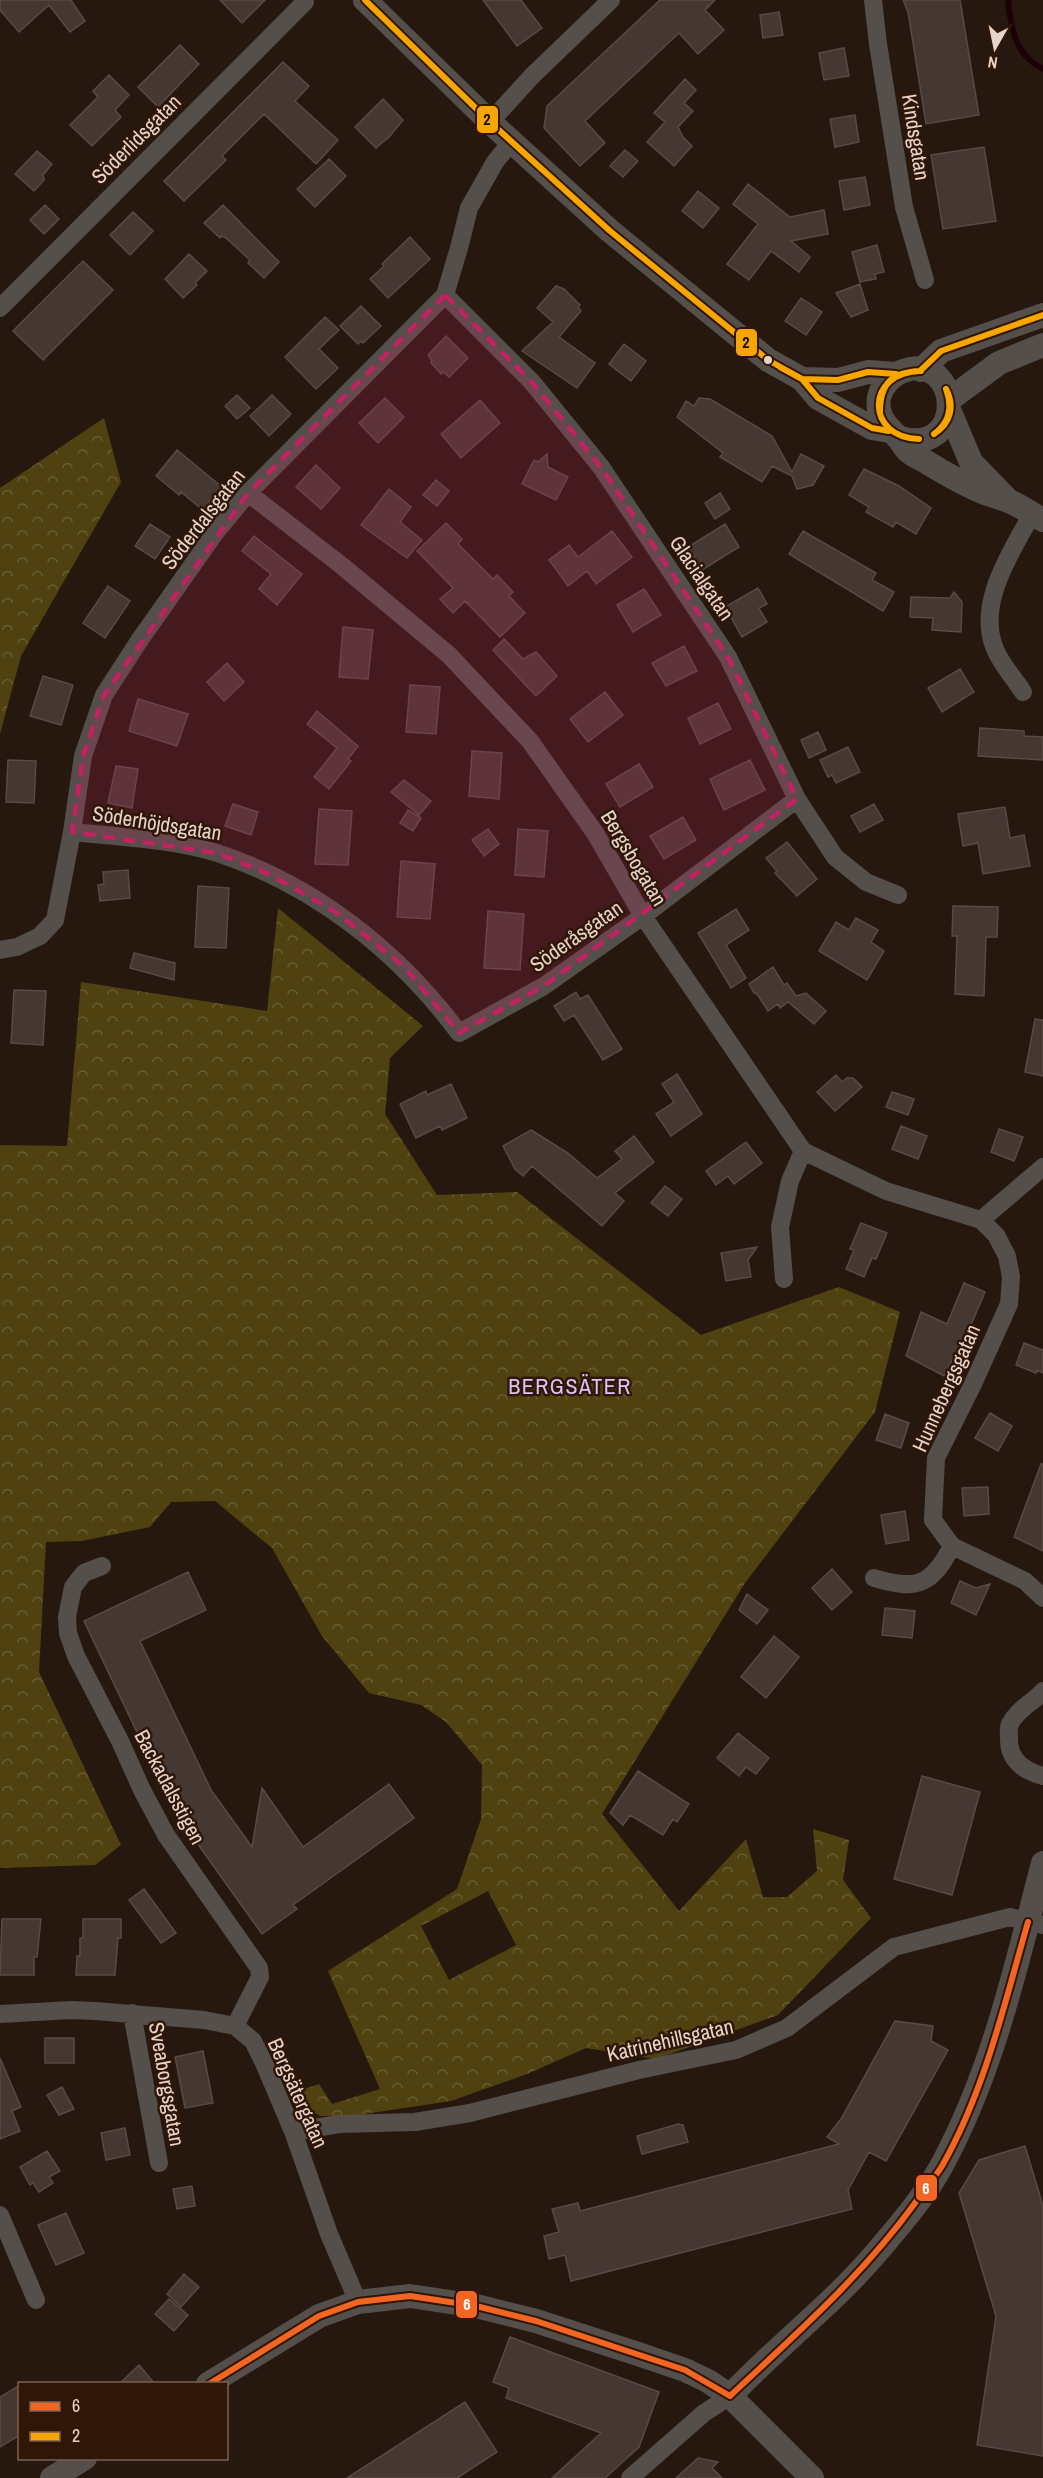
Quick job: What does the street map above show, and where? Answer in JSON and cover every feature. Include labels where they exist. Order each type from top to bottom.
[{"type":"street","points":[[365,0],[511,142],[610,231],[768,360],[802,379],[818,398],[872,428],[909,441],[933,436],[943,427],[950,406],[999,363],[1043,345]]},
{"type":"street","points":[[490,122],[532,76],[611,0]]},
{"type":"street","name":"Kindsgatan","points":[[873,0],[904,207],[925,280]]},
{"type":"street","name":"Söderlidsgatan","points":[[0,308],[306,1]]},
{"type":"street","name":"Söderdalsgatan","points":[[0,950],[17,948],[40,936],[55,920],[72,832],[83,756],[104,695],[215,533],[248,493],[445,294],[469,208],[495,162],[511,142]]},
{"type":"street","name":"Glacialgatan","points":[[445,294],[532,382],[601,467],[728,657],[797,799],[835,857],[866,882],[898,896]]},
{"type":"street","points":[[921,370],[941,351],[1043,315]]},
{"type":"street","points":[[802,379],[838,380],[868,372],[896,374],[908,370],[921,370],[938,378],[946,387],[950,406],[971,462],[1009,501]]},
{"type":"street","points":[[896,374],[885,385],[879,396],[879,409],[882,421],[908,452],[945,473],[985,493],[1009,501],[1037,517],[998,581],[991,605],[990,627],[995,650],[1023,692]]},
{"type":"street","name":"Bergsbogatan","points":[[248,493],[449,655],[530,741],[595,833],[643,916],[803,1151]]},
{"type":"street","name":"Söderåsgatan","points":[[459,1033],[543,986],[643,916],[797,799]]},
{"type":"street","name":"Söderhöjdsgatan","points":[[72,832],[156,841],[216,853],[271,875],[338,913],[404,967],[434,999],[459,1033]]},
{"type":"street","points":[[784,1280],[780,1227],[790,1181],[803,1151],[886,1191],[981,1220],[1043,1167]]},
{"type":"street","name":"Hunnebergsgatan","points":[[981,1220],[996,1235],[1007,1256],[1011,1277],[1009,1304],[936,1458],[933,1520],[952,1546],[1025,1581],[1043,1599]]},
{"type":"street","points":[[874,1578],[891,1583],[912,1584],[929,1579],[941,1568],[952,1546]]},
{"type":"street","name":"Backadalsstigen","points":[[102,1566],[84,1573],[73,1587],[67,1617],[68,1633],[76,1656],[154,1814],[181,1859],[259,1968],[260,1977],[235,2026]]},
{"type":"street","points":[[1043,1691],[1022,1709],[1009,1725],[1009,1744],[1016,1762],[1028,1772],[1043,1776]]},
{"type":"street","points":[[630,2478],[704,2413],[730,2396],[849,2283],[899,2225],[941,2167],[970,2109],[985,2071],[1035,1923],[1043,1863]]},
{"type":"street","name":"Katrinehillsgatan","points":[[294,2134],[339,2124],[415,2122],[470,2113],[639,2070],[736,2050],[787,2028],[894,1947],[1010,1917],[1035,1923]]},
{"type":"street","points":[[0,2014],[72,2010],[132,2013],[204,2020],[235,2026]]},
{"type":"street","name":"Sveaborgsgatan","points":[[132,2013],[159,2163]]},
{"type":"street","name":"Bergsätergatan","points":[[235,2026],[254,2042],[294,2134],[329,2234],[358,2302]]},
{"type":"street","points":[[0,2215],[36,2300]]},
{"type":"street","points":[[211,2382],[319,2316],[358,2302],[410,2296],[476,2306],[536,2321],[675,2366],[708,2381],[730,2396],[812,2478]]},
{"type":"street","points":[[52,2478],[82,2460]]},
{"type":"highlighted area","points":[[445,295],[532,382],[601,467],[728,657],[797,799],[544,986],[459,1033],[404,967],[337,913],[271,875],[216,853],[72,832],[83,756],[104,695],[248,493]]},
{"type":"green space","points":[[104,418],[121,482],[21,656],[0,734],[0,488]]},
{"type":"green space","points":[[278,908],[423,1026],[390,1058],[385,1114],[437,1195],[517,1192],[701,1335],[839,1287],[900,1312],[875,1412],[745,1583],[602,1814],[679,1911],[746,1839],[763,1897],[787,1897],[817,1871],[813,1829],[849,1840],[843,1880],[871,1918],[778,2015],[656,2059],[586,2048],[527,2074],[451,2101],[351,2116],[320,2116],[304,2107],[298,2098],[298,2091],[319,2084],[332,2104],[380,2089],[328,1971],[457,1889],[481,1819],[482,1765],[446,1722],[421,1705],[369,1693],[322,1636],[272,1548],[215,1501],[171,1502],[150,1527],[82,1541],[46,1542],[39,1672],[121,1845],[95,1865],[0,1868],[0,1145],[67,1146],[81,982],[267,1011]],"holes":[[[488,1891],[516,1945],[449,1980],[421,1926]]]},
{"type":"building","points":[[0,0],[71,0],[85,21],[70,32],[49,5],[19,32],[0,10]]},
{"type":"building","points":[[220,0],[265,0],[242,23]]},
{"type":"building","points":[[483,0],[521,0],[542,28],[517,46]]},
{"type":"building","points":[[660,0],[715,0],[705,10],[724,30],[698,54],[679,33],[585,121],[605,143],[580,166],[544,128],[547,106]]},
{"type":"building","points":[[903,0],[960,0],[979,115],[926,124],[908,12]]},
{"type":"building","points":[[779,12],[783,35],[763,38],[760,15]]},
{"type":"building","points":[[180,45],[199,64],[158,107],[138,87]]},
{"type":"building","points":[[844,48],[849,76],[824,80],[819,53]]},
{"type":"building","points":[[283,62],[309,86],[295,101],[338,140],[316,164],[264,114],[222,156],[226,160],[184,201],[164,181]]},
{"type":"building","points":[[109,75],[129,95],[115,110],[121,117],[92,146],[70,125],[98,97],[93,91]]},
{"type":"building","points":[[685,79],[696,90],[684,103],[693,111],[678,127],[683,137],[692,146],[674,166],[647,142],[665,122],[654,113]]},
{"type":"building","points":[[383,99],[403,120],[376,148],[355,127]]},
{"type":"building","points":[[855,115],[859,142],[835,147],[830,119]]},
{"type":"building","points":[[984,147],[996,221],[943,229],[931,155]]},
{"type":"building","points":[[625,150],[638,161],[623,177],[610,166]]},
{"type":"building","points":[[37,151],[52,164],[43,175],[44,180],[34,191],[15,174]]},
{"type":"building","points":[[329,159],[346,176],[315,207],[297,189]]},
{"type":"building","points":[[865,177],[870,205],[844,210],[839,181]]},
{"type":"building","points":[[748,184],[790,217],[824,210],[828,234],[791,241],[810,257],[799,272],[771,251],[749,280],[727,264],[758,224],[733,204]]},
{"type":"building","points":[[698,191],[719,208],[703,228],[682,211]]},
{"type":"building","points":[[45,205],[59,219],[44,234],[30,220]]},
{"type":"building","points":[[223,205],[279,262],[264,278],[248,263],[250,260],[226,238],[222,236],[220,238],[204,223]]},
{"type":"building","points":[[133,212],[153,231],[130,255],[110,235]]},
{"type":"building","points":[[410,237],[430,259],[388,298],[370,279]]},
{"type":"building","points":[[877,245],[884,272],[875,274],[876,279],[860,282],[852,252]]},
{"type":"building","points":[[189,254],[207,271],[195,283],[197,285],[183,298],[165,279]]},
{"type":"building","points":[[83,261],[113,290],[43,360],[13,331]]},
{"type":"building","points":[[860,284],[868,310],[851,317],[836,293]]},
{"type":"building","points":[[556,286],[564,289],[580,305],[578,307],[581,311],[559,337],[595,363],[577,388],[522,351],[553,322],[537,308]]},
{"type":"building","points":[[801,298],[822,312],[806,335],[785,321]]},
{"type":"building","points":[[361,306],[381,326],[363,343],[361,341],[358,344],[340,326]]},
{"type":"building","points":[[325,317],[339,330],[319,349],[338,368],[316,389],[285,357]]},
{"type":"building","points":[[446,336],[468,358],[449,377],[443,372],[441,374],[431,363],[428,355]]},
{"type":"building","points":[[624,344],[646,361],[631,381],[609,364]]},
{"type":"building","points":[[237,395],[250,408],[237,419],[225,406]]},
{"type":"building","points":[[272,395],[291,414],[269,436],[250,416]]},
{"type":"building","points":[[385,398],[404,417],[378,443],[359,423]]},
{"type":"building","points":[[699,398],[710,399],[772,436],[792,472],[801,454],[824,466],[813,485],[797,489],[792,476],[772,466],[762,482],[720,457],[723,453],[677,417],[686,401],[694,406]]},
{"type":"building","points":[[480,400],[500,423],[461,458],[441,434]]},
{"type":"building","points":[[177,450],[222,487],[203,510],[181,492],[179,495],[156,476]]},
{"type":"building","points":[[547,454],[548,467],[568,477],[556,500],[522,484],[534,460],[538,462]]},
{"type":"building","points":[[316,465],[340,488],[321,509],[296,487]]},
{"type":"building","points":[[864,469],[899,486],[931,508],[916,534],[896,522],[893,527],[866,512],[869,507],[849,495]]},
{"type":"building","points":[[436,480],[449,491],[437,506],[423,495]]},
{"type":"building","points":[[389,489],[411,507],[400,522],[422,540],[407,558],[361,525]]},
{"type":"building","points":[[720,493],[730,509],[715,519],[705,503]]},
{"type":"building","points":[[446,523],[462,539],[458,544],[493,579],[497,575],[513,592],[509,596],[525,613],[500,637],[465,601],[453,613],[440,599],[453,588],[417,551]]},
{"type":"building","points":[[150,524],[170,537],[155,559],[135,546]]},
{"type":"building","points":[[725,524],[739,547],[702,570],[688,547]]},
{"type":"building","points":[[612,531],[632,557],[596,584],[587,571],[568,586],[549,560],[569,545],[578,557]]},
{"type":"building","points":[[803,531],[876,573],[872,580],[894,592],[883,611],[789,554]]},
{"type":"building","points":[[254,536],[302,574],[277,605],[259,589],[271,574],[242,551]]},
{"type":"building","points":[[108,586],[130,601],[105,638],[83,623]]},
{"type":"building","points":[[758,588],[767,604],[759,608],[767,622],[742,637],[725,607]]},
{"type":"building","points":[[644,589],[661,615],[633,632],[617,605]]},
{"type":"building","points":[[954,592],[962,602],[961,632],[932,630],[933,618],[910,617],[911,597],[950,598]]},
{"type":"building","points":[[343,627],[373,630],[368,679],[339,677]]},
{"type":"building","points":[[504,639],[523,659],[536,652],[557,676],[536,696],[493,650]]},
{"type":"building","points":[[684,646],[697,671],[666,686],[652,663]]},
{"type":"building","points":[[227,663],[244,682],[224,701],[207,682]]},
{"type":"building","points":[[960,669],[974,692],[942,712],[928,688]]},
{"type":"building","points":[[43,676],[73,685],[61,725],[30,716]]},
{"type":"building","points":[[410,685],[440,687],[436,734],[406,732]]},
{"type":"building","points":[[605,692],[623,715],[588,742],[570,719]]},
{"type":"building","points":[[138,699],[188,714],[177,746],[129,731]]},
{"type":"building","points":[[718,703],[731,729],[700,744],[688,718]]},
{"type":"building","points":[[317,711],[358,746],[348,759],[351,761],[329,789],[314,777],[337,748],[307,724]]},
{"type":"building","points":[[980,728],[1024,731],[1024,736],[1043,737],[1043,760],[978,756]]},
{"type":"building","points":[[818,732],[826,750],[809,758],[801,740]]},
{"type":"building","points":[[848,747],[860,772],[836,783],[832,775],[828,777],[820,760]]},
{"type":"building","points":[[472,751],[502,753],[499,799],[469,796]]},
{"type":"building","points":[[8,760],[36,761],[34,803],[6,802]]},
{"type":"building","points":[[750,760],[765,790],[724,810],[710,779]]},
{"type":"building","points":[[639,764],[653,787],[620,807],[606,784]]},
{"type":"building","points":[[116,766],[138,769],[132,808],[108,803]]},
{"type":"building","points":[[404,780],[431,801],[419,815],[391,792]]},
{"type":"building","points":[[233,804],[258,812],[251,835],[225,826]]},
{"type":"building","points":[[874,804],[883,820],[860,832],[851,816]]},
{"type":"building","points":[[1005,807],[1010,838],[1024,835],[1030,866],[983,874],[978,843],[963,846],[958,814]]},
{"type":"building","points":[[319,809],[352,811],[348,865],[315,864]]},
{"type":"building","points":[[408,810],[421,818],[413,831],[400,823]]},
{"type":"building","points":[[683,817],[696,840],[664,859],[650,836]]},
{"type":"building","points":[[488,829],[499,844],[484,856],[472,840]]},
{"type":"building","points":[[518,829],[548,831],[544,877],[515,875]]},
{"type":"building","points":[[787,842],[817,879],[797,896],[775,873],[777,871],[766,858]]},
{"type":"building","points":[[401,861],[435,864],[430,919],[397,917]]},
{"type":"building","points":[[128,870],[130,898],[100,901],[98,885],[104,884],[103,872]]},
{"type":"building","points":[[198,886],[229,888],[226,948],[195,947]]},
{"type":"building","points":[[953,906],[998,907],[997,937],[986,937],[984,996],[955,994],[957,936],[952,936]]},
{"type":"building","points":[[736,909],[749,930],[726,945],[746,978],[731,988],[698,933]]},
{"type":"building","points":[[488,911],[524,914],[520,970],[484,968]]},
{"type":"building","points":[[856,918],[878,930],[871,942],[884,951],[867,980],[819,951],[836,922],[849,930]]},
{"type":"building","points":[[134,953],[175,963],[174,980],[130,968]]},
{"type":"building","points":[[773,967],[784,985],[787,983],[796,996],[806,993],[826,1011],[814,1024],[788,1002],[780,1008],[778,1004],[768,1011],[754,993],[749,984]]},
{"type":"building","points":[[14,990],[46,991],[43,1045],[11,1043]]},
{"type":"building","points":[[576,992],[580,999],[588,995],[622,1049],[603,1060],[574,1015],[564,1021],[554,1006]]},
{"type":"building","points":[[1035,1019],[1043,1020],[1043,1076],[1025,1072]]},
{"type":"building","points":[[677,1074],[702,1114],[671,1136],[656,1114],[674,1102],[662,1084]]},
{"type":"building","points":[[836,1075],[842,1082],[847,1078],[853,1078],[862,1087],[835,1111],[817,1092]]},
{"type":"building","points":[[451,1084],[467,1118],[442,1130],[440,1126],[416,1138],[400,1104],[426,1091],[427,1095]]},
{"type":"building","points":[[892,1092],[914,1099],[908,1115],[886,1107]]},
{"type":"building","points":[[901,1126],[927,1136],[918,1159],[892,1149]]},
{"type":"building","points":[[999,1129],[1023,1137],[1014,1161],[991,1152]]},
{"type":"building","points":[[531,1130],[568,1153],[597,1178],[622,1159],[615,1151],[634,1136],[654,1162],[615,1193],[624,1201],[602,1226],[532,1166],[523,1176],[515,1169],[503,1146]]},
{"type":"building","points":[[746,1142],[762,1163],[734,1184],[728,1176],[716,1185],[706,1171]]},
{"type":"building","points":[[665,1186],[682,1199],[668,1216],[651,1203]]},
{"type":"building","points":[[861,1223],[887,1233],[876,1259],[872,1258],[864,1277],[846,1269],[854,1250],[850,1249]]},
{"type":"building","points":[[757,1247],[748,1260],[751,1277],[726,1281],[721,1253]]},
{"type":"building","points":[[964,1283],[985,1292],[968,1332],[944,1376],[906,1356],[921,1312],[947,1324]]},
{"type":"building","points":[[1024,1343],[1043,1350],[1043,1373],[1037,1370],[1036,1373],[1016,1365]]},
{"type":"building","points":[[990,1413],[1012,1426],[998,1451],[975,1438]]},
{"type":"building","points":[[885,1414],[909,1423],[901,1448],[876,1440]]},
{"type":"building","points":[[1041,1464],[1043,1464],[1043,1551],[1014,1537]]},
{"type":"building","points":[[988,1487],[989,1514],[964,1516],[962,1488]]},
{"type":"building","points":[[905,1511],[909,1540],[886,1544],[881,1515]]},
{"type":"building","points":[[832,1569],[852,1592],[832,1610],[812,1588]]},
{"type":"building","points":[[188,1572],[206,1610],[140,1641],[211,1790],[252,1847],[262,1788],[303,1847],[389,1784],[414,1818],[293,1905],[297,1909],[262,1934],[175,1812],[84,1621]]},
{"type":"building","points":[[960,1581],[976,1588],[990,1584],[976,1615],[951,1603]]},
{"type":"building","points":[[747,1594],[768,1610],[757,1624],[739,1610]]},
{"type":"building","points":[[885,1608],[915,1611],[912,1638],[882,1635]]},
{"type":"building","points":[[774,1636],[799,1657],[766,1698],[741,1677]]},
{"type":"building","points":[[738,1733],[769,1758],[756,1774],[746,1767],[739,1776],[717,1758]]},
{"type":"building","points":[[638,1771],[689,1804],[677,1822],[673,1819],[663,1835],[630,1815],[623,1825],[610,1813]]},
{"type":"building","points":[[922,1776],[980,1792],[952,1895],[894,1879]]},
{"type":"building","points":[[144,1889],[176,1933],[161,1943],[129,1900]]},
{"type":"building","points":[[2,1919],[41,1919],[37,1957],[34,1957],[34,1975],[0,1975]]},
{"type":"building","points":[[83,1919],[121,1919],[121,1938],[118,1938],[115,1975],[76,1975],[77,1956],[80,1956],[80,1938],[83,1938]]},
{"type":"building","points":[[895,2021],[933,2026],[931,2041],[948,2050],[886,2161],[869,2152],[848,2190],[852,2209],[571,2281],[565,2255],[549,2259],[544,2236],[559,2232],[552,2209],[578,2203],[580,2211],[839,2144],[827,2137],[841,2119]]},
{"type":"building","points":[[45,2038],[74,2038],[74,2063],[45,2063]]},
{"type":"building","points":[[203,2051],[213,2103],[185,2108],[175,2057]]},
{"type":"building","points":[[0,2058],[21,2107],[12,2111],[20,2131],[0,2139]]},
{"type":"building","points":[[62,2087],[74,2109],[59,2115],[47,2095]]},
{"type":"building","points":[[678,2124],[683,2125],[688,2142],[642,2154],[637,2136]]},
{"type":"building","points":[[125,2128],[130,2155],[106,2160],[101,2133]]},
{"type":"building","points":[[1025,2146],[1043,2206],[1043,2456],[977,2445],[996,2316],[959,2193],[979,2160]]},
{"type":"building","points":[[47,2151],[60,2171],[49,2177],[53,2183],[39,2192],[33,2183],[30,2185],[20,2167]]},
{"type":"building","points":[[192,2186],[195,2206],[177,2209],[173,2189]]},
{"type":"building","points":[[66,2213],[84,2253],[56,2265],[38,2225]]},
{"type":"building","points":[[184,2274],[199,2287],[181,2307],[167,2294]]},
{"type":"building","points":[[169,2299],[188,2315],[174,2331],[155,2314]]},
{"type":"building","points":[[510,2337],[659,2392],[639,2447],[605,2478],[552,2478],[601,2433],[506,2398],[509,2388],[493,2382]]},
{"type":"building","points":[[139,2365],[153,2382],[121,2382]]},
{"type":"building","points":[[18,2386],[18,2436],[0,2447],[0,2397]]},
{"type":"building","points":[[465,2402],[497,2452],[457,2478],[347,2478]]},
{"type":"building","points":[[698,2458],[718,2462],[712,2468],[722,2478],[676,2478]]},
{"type":"waterway","points":[[1008,0],[1013,31],[1020,49],[1043,69]]},
{"type":"transit line","name":"2","points":[[365,0],[490,122],[610,231],[768,360],[802,379],[818,398],[872,428],[889,431]]},
{"type":"transit line","name":"2","points":[[921,370],[941,351],[1043,315]]},
{"type":"transit line","name":"2","points":[[780,367],[802,379],[838,380],[868,372],[896,374]]},
{"type":"transit line","name":"2","points":[[880,412],[882,394],[890,381],[902,374],[921,371]]},
{"type":"transit line","name":"2","points":[[919,439],[902,436],[889,428],[881,417],[879,405],[881,393],[889,382],[902,374],[921,371]]},
{"type":"transit line","name":"2","points":[[934,434],[944,424],[949,414],[946,389]]},
{"type":"transit line","name":"2","points":[[934,434],[940,430],[950,414],[949,395],[946,389]]},
{"type":"transit line","name":"6","points":[[730,2396],[851,2280],[895,2229],[942,2166],[982,2077],[1002,2016],[1028,1922]]},
{"type":"transit line","name":"6","points":[[212,2382],[319,2316],[358,2302],[410,2296],[476,2306],[536,2321],[685,2370],[730,2396]]},
{"type":"district","name":"BERGSÄTER","points":[[570,1386]]}]
